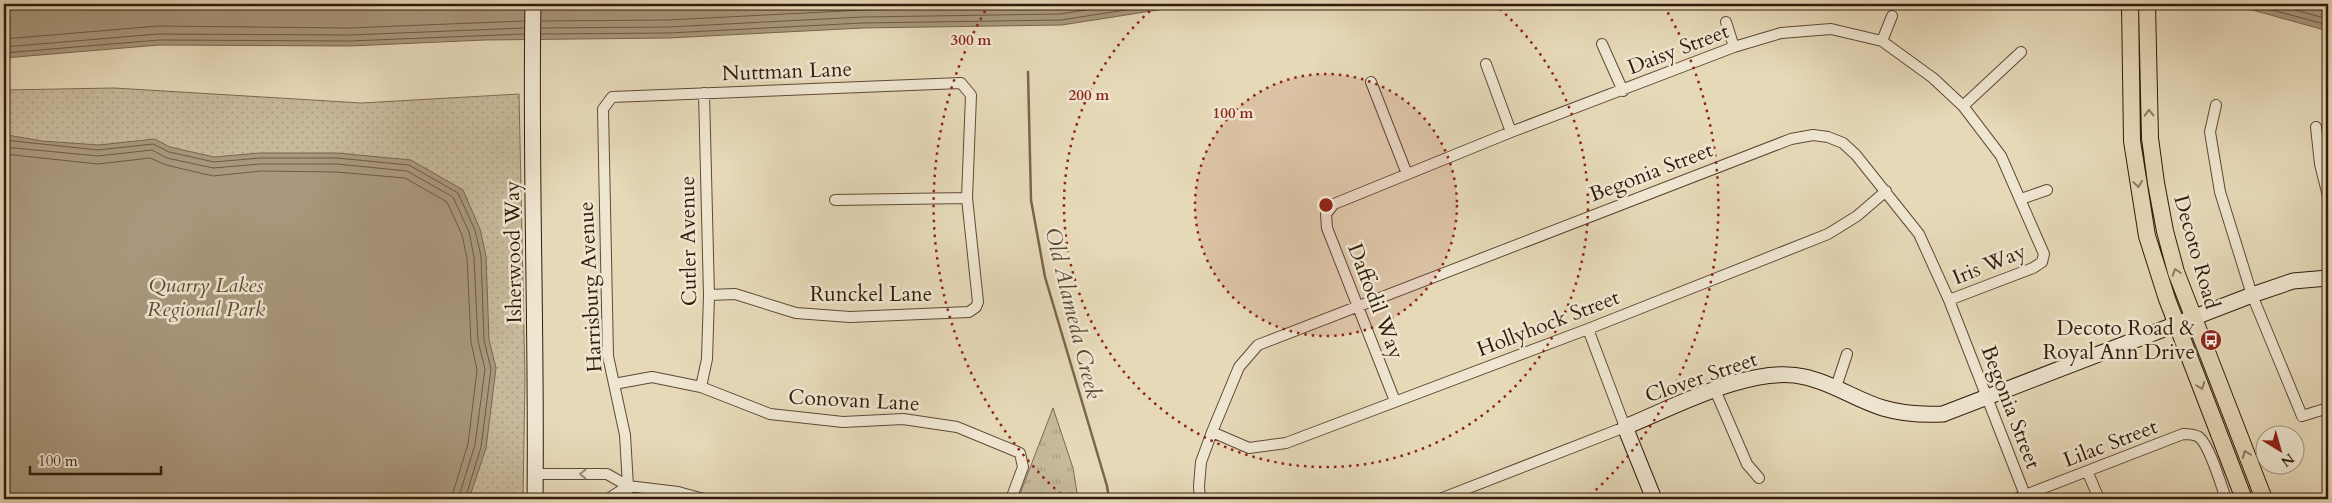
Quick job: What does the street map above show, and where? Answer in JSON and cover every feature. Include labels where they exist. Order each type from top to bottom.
[{"type":"main road","name":"Decoto Road","points":[[2130,9],[2132,141],[2147,236],[2159,277],[2244,499]]},
{"type":"main road","name":"Decoto Road","points":[[2147,9],[2150,128],[2156,184],[2174,264],[2193,318],[2264,499]]},
{"type":"street","name":"Isherwood Way","points":[[533,4],[536,325],[535,499]]},
{"type":"street","points":[[1882,41],[1892,16]]},
{"type":"street","points":[[1726,22],[1734,47]]},
{"type":"street","name":"Daisy Street","points":[[1326,214],[1334,204],[1406,174],[1734,47],[1780,33],[1831,28],[1882,41],[1933,78],[1963,106],[2001,156],[2044,254],[2042,262]]},
{"type":"street","points":[[1602,44],[1622,91]]},
{"type":"street","points":[[1963,106],[2021,52]]},
{"type":"street","points":[[1486,64],[1511,132]]},
{"type":"street","points":[[1371,82],[1406,174]]},
{"type":"street","name":"Nuttman Lane","points":[[607,103],[612,97],[961,83],[968,89],[971,95],[967,198]]},
{"type":"street","name":"Cutler Avenue","points":[[701,387],[708,359],[709,295],[704,93]]},
{"type":"street","name":"Harrisburg Avenue","points":[[607,103],[603,109],[608,356],[625,435],[628,486],[626,499]]},
{"type":"street","points":[[2216,105],[2210,132],[2220,192],[2252,295],[2302,416],[2328,408]]},
{"type":"street","points":[[2316,126],[2324,163],[2328,196]]},
{"type":"street","name":"Begonia Street","points":[[1200,499],[1201,462],[1212,432],[1239,367],[1258,345],[1791,139],[1813,135],[1828,137],[1843,144],[1856,155],[1919,234],[1949,300],[2020,497]]},
{"type":"street","points":[[2021,199],[2048,190]]},
{"type":"street","name":"Hollyhock Street","points":[[1212,432],[1249,448],[1286,443],[1588,329],[1828,234],[1857,216],[1886,191]]},
{"type":"street","points":[[834,200],[967,198]]},
{"type":"street","name":"Runckel Lane","points":[[709,295],[735,294],[796,313],[850,316],[969,312],[976,308],[978,302],[967,198]]},
{"type":"street","name":"Daffodil Way","points":[[1326,214],[1327,228],[1394,401]]},
{"type":"street","name":"Iris Way","points":[[1949,300],[2033,268],[2042,262]]},
{"type":"street","name":"Clover Street","points":[[1440,499],[1715,390],[1750,378],[1777,374],[1803,376],[1836,387],[1882,408],[1918,415],[1943,414],[2252,295],[2293,281],[2328,278]]},
{"type":"street","points":[[1588,329],[1654,499]]},
{"type":"street","points":[[1836,387],[1847,354]]},
{"type":"street","name":"Conovan Lane","points":[[614,384],[652,377],[701,387],[770,414],[843,422],[903,419],[957,427],[1020,453],[1023,467],[1011,499]]},
{"type":"street","points":[[1715,390],[1746,464],[1759,478]]},
{"type":"street","name":"Lilac Street","points":[[2020,497],[2088,473],[2183,434],[2192,434],[2199,437],[2205,446],[2226,499]]},
{"type":"street","points":[[2088,473],[2099,499]]},
{"type":"street","points":[[536,474],[607,474],[628,486],[678,492],[704,499]]},
{"type":"street","points":[[535,499],[608,498],[628,486]]},
{"type":"green space","name":"Quarry Lakes Regional Park","points":[[114,88],[362,103],[519,94],[525,380],[523,499],[4,499],[4,90]]},
{"type":"green space","points":[[1053,408],[1073,468],[1078,499],[1018,499]]},
{"type":"water","points":[[4,4],[1196,4],[1062,25],[863,28],[669,38],[485,40],[350,46],[159,45],[4,58]]},
{"type":"water","points":[[2231,4],[2328,4],[2328,31]]},
{"type":"water","name":"Quarry Lakes Regional Park","points":[[4,136],[42,141],[99,145],[154,139],[170,147],[214,157],[260,153],[337,153],[411,160],[463,190],[480,229],[486,256],[489,340],[496,368],[486,448],[469,499],[4,499]]},
{"type":"waterway","name":"Old Alameda Creek","points":[[1028,72],[1031,200],[1045,277],[1107,486],[1109,499]]},
{"type":"place","name":"Decoto Road & Royal Ann Drive","points":[[2211,340]]}]
